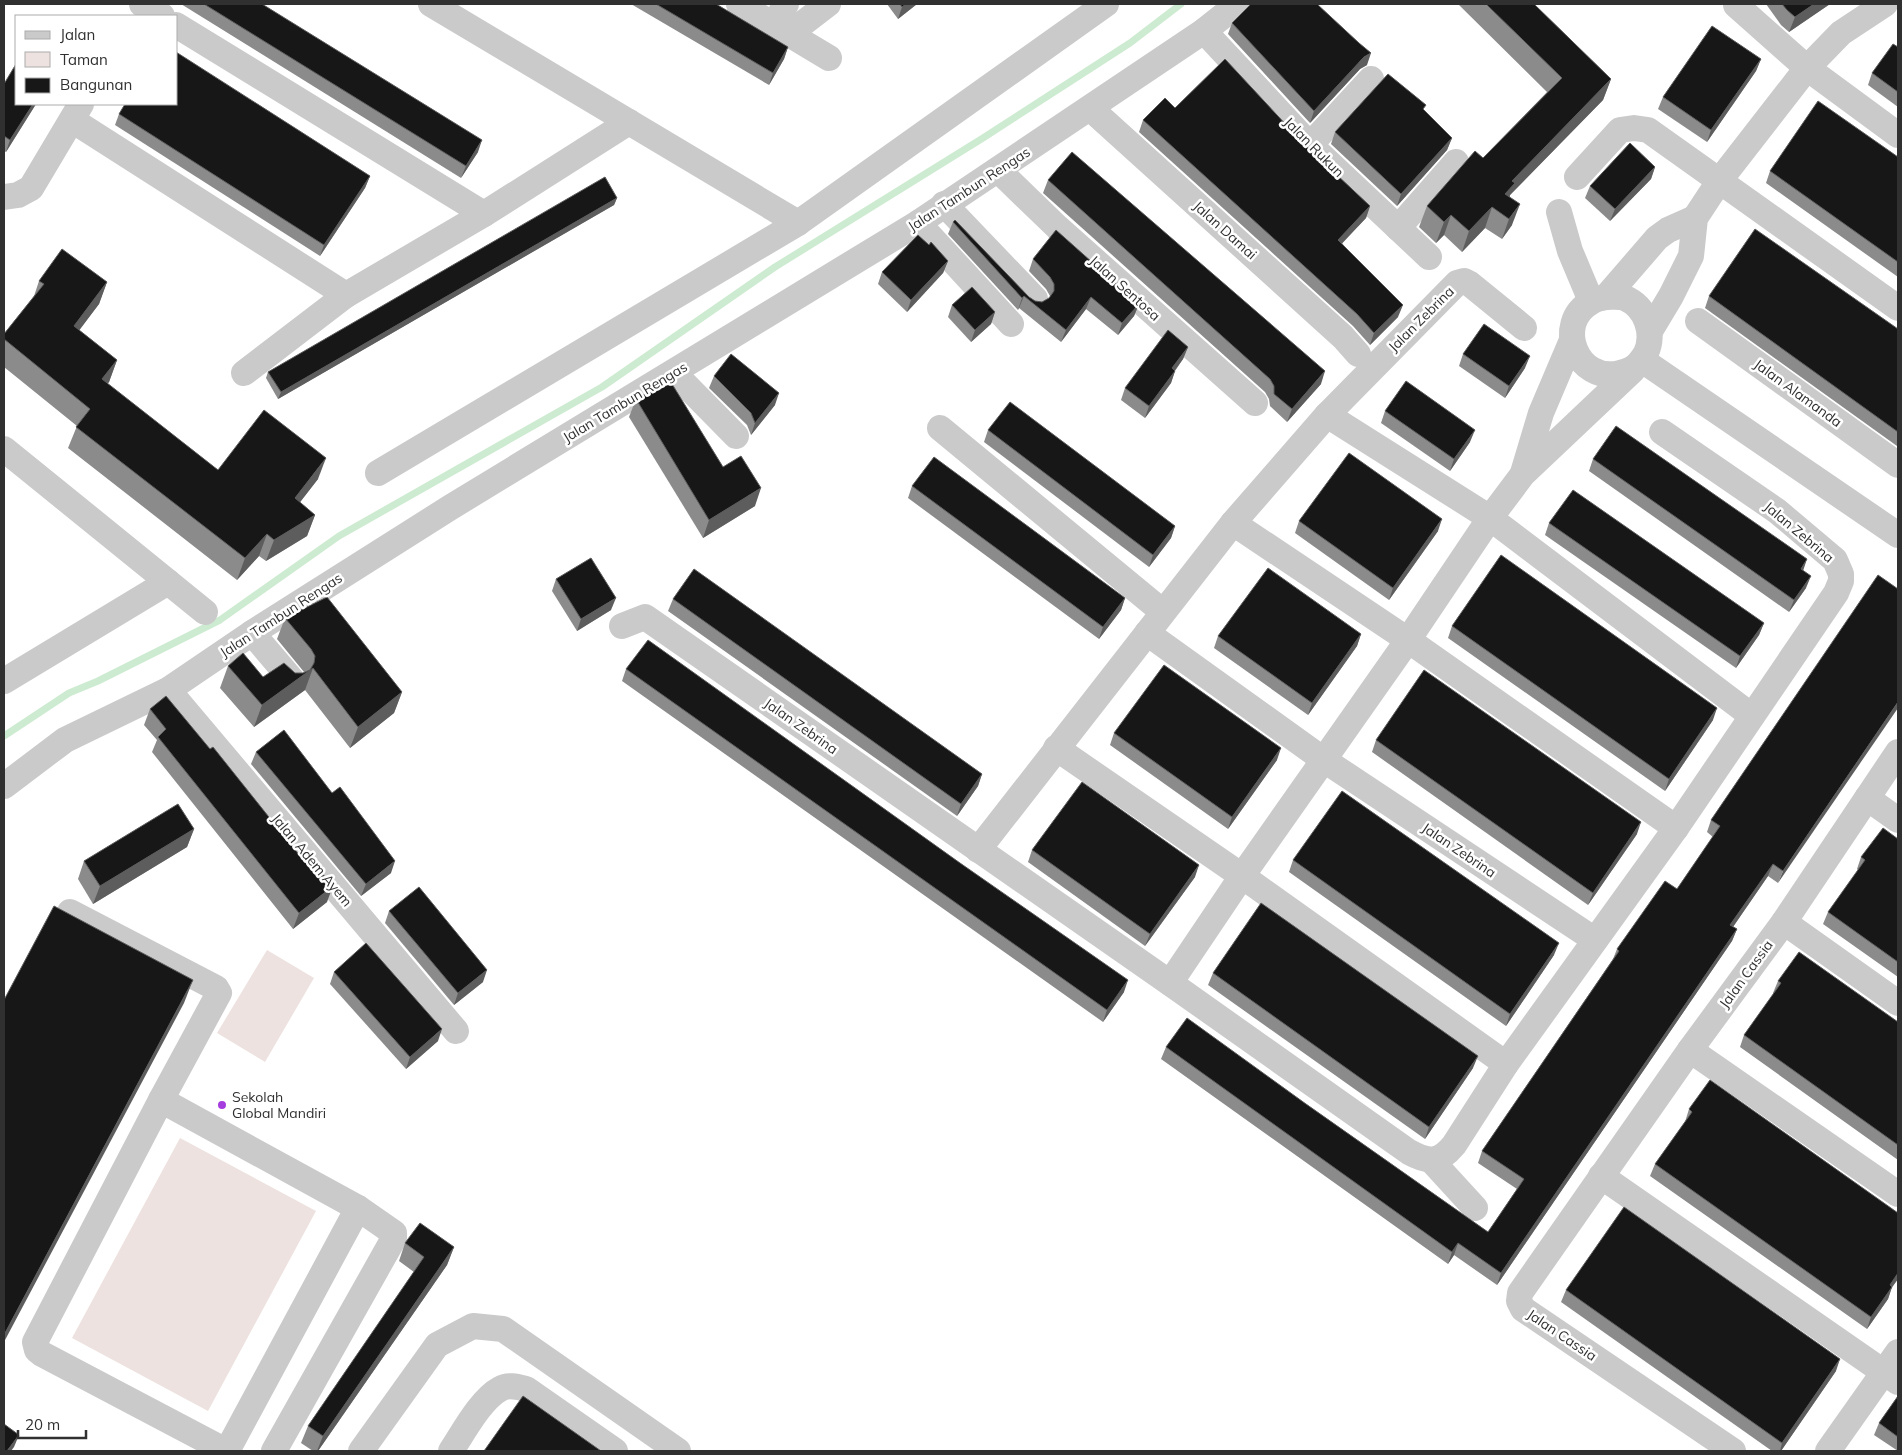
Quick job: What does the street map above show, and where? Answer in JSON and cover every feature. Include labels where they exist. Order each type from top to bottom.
[{"type":"street","points":[[133,15],[141,4],[160,15]]},
{"type":"street","points":[[431,4],[798,223]]},
{"type":"street","points":[[739,4],[783,21],[829,58]]},
{"type":"street","points":[[783,21],[828,4]]},
{"type":"street","points":[[378,473],[798,223],[1106,4]]},
{"type":"street","name":"Jalan Tambun Rengas","points":[[4,786],[65,740],[168,690],[252,633],[451,507],[918,223],[944,204],[1091,109],[1204,31],[1238,4]]},
{"type":"street","points":[[1650,331],[1671,296],[1691,256],[1695,218],[1720,180],[1807,68],[1841,33],[1885,4]]},
{"type":"street","points":[[1736,6],[1807,68],[1898,135]]},
{"type":"street","points":[[178,26],[484,214]]},
{"type":"street","name":"Jalan Rukun","points":[[1204,31],[1310,145],[1429,258]]},
{"type":"street","points":[[1310,145],[1371,79]]},
{"type":"street","name":"Jalan Damai","points":[[1091,109],[1343,337],[1358,354]]},
{"type":"street","points":[[4,197],[18,195],[31,188],[77,112],[346,295]]},
{"type":"street","points":[[244,373],[346,295],[484,214],[628,122]]},
{"type":"street","points":[[1577,177],[1620,130],[1634,128],[1648,130],[1898,308]]},
{"type":"street","points":[[1398,228],[1456,162]]},
{"type":"street","name":"Jalan Sentosa","points":[[998,170],[1057,227],[1255,403]]},
{"type":"street","points":[[944,204],[1035,299]]},
{"type":"street","points":[[1559,212],[1570,251],[1598,299]]},
{"type":"street","points":[[1523,474],[1541,413],[1572,340],[1573,325],[1580,312],[1598,299],[1657,238],[1668,230],[1695,218]]},
{"type":"street","points":[[918,223],[1011,324]]},
{"type":"street","name":"Jalan Zebrina","points":[[978,850],[1233,523],[1327,415],[1457,283],[1464,281],[1470,284],[1524,328]]},
{"type":"street","points":[[1170,983],[1242,876],[1408,640],[1490,518],[1523,474],[1638,365],[1649,346],[1650,331],[1645,316],[1625,298],[1598,299]]},
{"type":"street","name":"Jalan Alamanda","points":[[1698,321],[1898,465]]},
{"type":"street","points":[[1572,340],[1577,355],[1587,367],[1601,374],[1616,374],[1638,365]]},
{"type":"street","points":[[1638,365],[1898,535]]},
{"type":"street","points":[[674,373],[736,436]]},
{"type":"street","points":[[1327,415],[1490,518],[1752,716]]},
{"type":"street","points":[[940,428],[1163,612]]},
{"type":"street","name":"Jalan Zebrina","points":[[622,626],[645,617],[1409,1152],[1421,1158],[1431,1160],[1445,1155],[1454,1146],[1506,1064],[1676,828],[1836,593],[1841,582],[1841,574],[1835,560],[1777,511],[1662,432]]},
{"type":"street","points":[[4,449],[205,612]]},
{"type":"street","points":[[1233,523],[1408,640],[1676,828]]},
{"type":"street","points":[[4,681],[168,582]]},
{"type":"street","points":[[252,633],[292,680]]},
{"type":"street","name":"Jalan Zebrina","points":[[1147,633],[1324,760],[1595,940]]},
{"type":"street","name":"Jalan Adem Ayem","points":[[168,690],[456,1031]]},
{"type":"street","points":[[1056,748],[1242,876],[1506,1064]]},
{"type":"street","name":"Jalan Cassia","points":[[1733,1451],[1523,1309],[1519,1301],[1520,1293],[1690,1050],[1784,922],[1898,752]]},
{"type":"street","points":[[1867,798],[1898,820]]},
{"type":"street","points":[[70,912],[216,988],[219,994],[161,1100],[35,1342],[38,1350],[42,1354],[226,1451],[358,1208]]},
{"type":"street","points":[[1784,922],[1898,1004]]},
{"type":"street","points":[[1690,1050],[1898,1194]]},
{"type":"street","points":[[161,1100],[358,1208],[394,1233],[394,1238],[274,1451]]},
{"type":"street","name":"Jalan Zebrina","points":[[1431,1160],[1475,1208]]},
{"type":"street","points":[[1601,1176],[1893,1369],[1828,1451]]},
{"type":"street","points":[[361,1451],[437,1345],[473,1326],[503,1329],[678,1451]]},
{"type":"street","points":[[451,1451],[486,1401],[500,1389],[514,1386],[526,1389],[615,1451]]},
{"type":"green space","points":[[267,950],[314,978],[265,1062],[217,1033]]},
{"type":"green space","points":[[180,1138],[316,1211],[208,1411],[72,1338]]},
{"type":"building","points":[[204,4],[262,4],[482,140],[466,166]]},
{"type":"building","points":[[656,4],[716,4],[788,47],[773,73]]},
{"type":"building","points":[[1251,4],[1317,4],[1371,53],[1364,57],[1314,111],[1232,23]]},
{"type":"building","points":[[1486,4],[1534,4],[1611,79],[1512,181],[1515,183],[1505,194],[1520,204],[1509,219],[1492,207],[1469,231],[1451,215],[1444,222],[1427,206],[1475,151],[1483,158],[1562,78]]},
{"type":"building","points":[[1782,4],[1814,4],[1795,17]]},
{"type":"building","points":[[1712,26],[1761,59],[1711,130],[1663,97]]},
{"type":"building","points":[[1893,44],[1898,47],[1898,92],[1872,73]]},
{"type":"building","points":[[178,53],[370,176],[324,245],[119,114],[124,105],[178,105]]},
{"type":"building","points":[[1225,59],[1303,143],[1370,206],[1338,240],[1403,305],[1374,333],[1357,314],[1143,120],[1165,98],[1175,108]]},
{"type":"building","points":[[15,66],[15,105],[32,105],[10,140],[4,136],[4,84]]},
{"type":"building","points":[[1388,74],[1426,105],[1423,109],[1452,138],[1401,194],[1335,132]]},
{"type":"building","points":[[1818,101],[1898,157],[1898,262],[1770,171]]},
{"type":"building","points":[[1630,143],[1655,167],[1615,209],[1590,186]]},
{"type":"building","points":[[1072,152],[1325,371],[1292,409],[1274,394],[1274,386],[1270,379],[1048,180]]},
{"type":"building","points":[[605,177],[617,198],[281,392],[268,372]]},
{"type":"building","points":[[955,220],[1035,301],[1042,302],[1049,298],[1054,291],[1054,284],[1050,277],[1033,259],[1056,230],[1139,304],[1122,323],[1091,297],[1066,330],[1024,296],[1022,298],[953,222]]},
{"type":"building","points":[[1755,229],[1898,329],[1898,432],[1709,296]]},
{"type":"building","points":[[918,235],[929,245],[931,242],[948,261],[911,300],[882,272]]},
{"type":"building","points":[[62,249],[107,282],[74,326],[117,360],[102,379],[218,470],[264,410],[326,458],[295,498],[315,515],[274,540],[267,534],[245,558],[76,427],[90,409],[4,339],[4,334],[44,284],[39,281]]},
{"type":"building","points":[[972,287],[995,312],[975,330],[952,305]]},
{"type":"building","points":[[1484,324],[1530,356],[1509,386],[1463,354]]},
{"type":"building","points":[[1168,330],[1188,347],[1172,368],[1175,371],[1149,406],[1125,388]]},
{"type":"building","points":[[731,354],[779,393],[755,423],[751,413],[714,376]]},
{"type":"building","points":[[669,379],[723,467],[741,456],[761,488],[709,520],[636,399]]},
{"type":"building","points":[[1406,381],[1475,430],[1454,459],[1385,411]]},
{"type":"building","points":[[1010,402],[1175,526],[1153,555],[988,430]]},
{"type":"building","points":[[1616,426],[1807,559],[1801,569],[1811,576],[1794,600],[1593,459]]},
{"type":"building","points":[[1349,453],[1442,519],[1393,588],[1299,521]]},
{"type":"building","points":[[934,457],[1125,598],[1103,627],[912,486]]},
{"type":"building","points":[[1573,490],[1764,623],[1740,656],[1549,523]]},
{"type":"building","points":[[1501,555],[1717,708],[1669,779],[1452,626]]},
{"type":"building","points":[[591,558],[616,598],[581,619],[556,579]]},
{"type":"building","points":[[1268,568],[1361,634],[1312,703],[1218,636]]},
{"type":"building","points":[[694,569],[982,774],[961,804],[673,599]]},
{"type":"building","points":[[1878,575],[1898,589],[1898,702],[1783,871],[1773,864],[1730,925],[1737,929],[1501,1273],[1458,1243],[1452,1252],[1166,1047],[1187,1018],[1488,1232],[1524,1179],[1482,1151],[1619,951],[1617,949],[1665,881],[1677,889],[1720,826],[1711,820]]},
{"type":"building","points":[[327,597],[402,692],[358,727],[313,668],[262,705],[228,666],[243,653],[263,677],[284,663],[295,673],[303,673],[310,670],[315,656],[285,618]]},
{"type":"building","points":[[648,640],[960,863],[1128,980],[1107,1010],[626,669]]},
{"type":"building","points":[[1164,665],[1281,748],[1232,817],[1114,733]]},
{"type":"building","points":[[1424,670],[1641,822],[1593,893],[1376,740]]},
{"type":"building","points":[[166,696],[210,749],[213,747],[304,861],[308,857],[333,886],[299,913],[158,737],[166,729],[150,709]]},
{"type":"building","points":[[284,730],[332,793],[340,787],[395,861],[366,884],[256,752]]},
{"type":"building","points":[[1082,782],[1199,865],[1150,934],[1032,850]]},
{"type":"building","points":[[1342,791],[1559,943],[1510,1014],[1293,860]]},
{"type":"building","points":[[178,804],[194,829],[100,886],[84,861]]},
{"type":"building","points":[[1883,828],[1898,839],[1898,962],[1828,912],[1865,860],[1861,857]]},
{"type":"building","points":[[419,887],[487,970],[458,993],[389,911]]},
{"type":"building","points":[[1261,903],[1478,1056],[1429,1127],[1213,973]]},
{"type":"building","points":[[54,906],[193,980],[4,1335],[4,1000]]},
{"type":"building","points":[[366,943],[442,1029],[410,1057],[334,972]]},
{"type":"building","points":[[1799,952],[1898,1022],[1898,1145],[1744,1035],[1781,983],[1778,981]]},
{"type":"building","points":[[1710,1080],[1898,1213],[1898,1273],[1890,1285],[1892,1287],[1871,1317],[1655,1164],[1692,1112],[1689,1109]]},
{"type":"building","points":[[1624,1207],[1840,1359],[1782,1443],[1566,1290]]},
{"type":"building","points":[[420,1223],[454,1247],[323,1436],[308,1426],[424,1257],[405,1243]]},
{"type":"building","points":[[523,1396],[601,1451],[484,1451]]},
{"type":"building","points":[[1898,1396],[1898,1437],[1879,1423]]},
{"type":"building","points":[[4,1424],[19,1435],[7,1451],[4,1451]]},
{"type":"waterway","points":[[4,736],[69,693],[98,681],[220,620],[339,536],[602,387],[775,267],[983,138],[1130,43],[1181,4]]},
{"type":"place","name":"Sekolah Global Mandiri","points":[[222,1105]]}]
